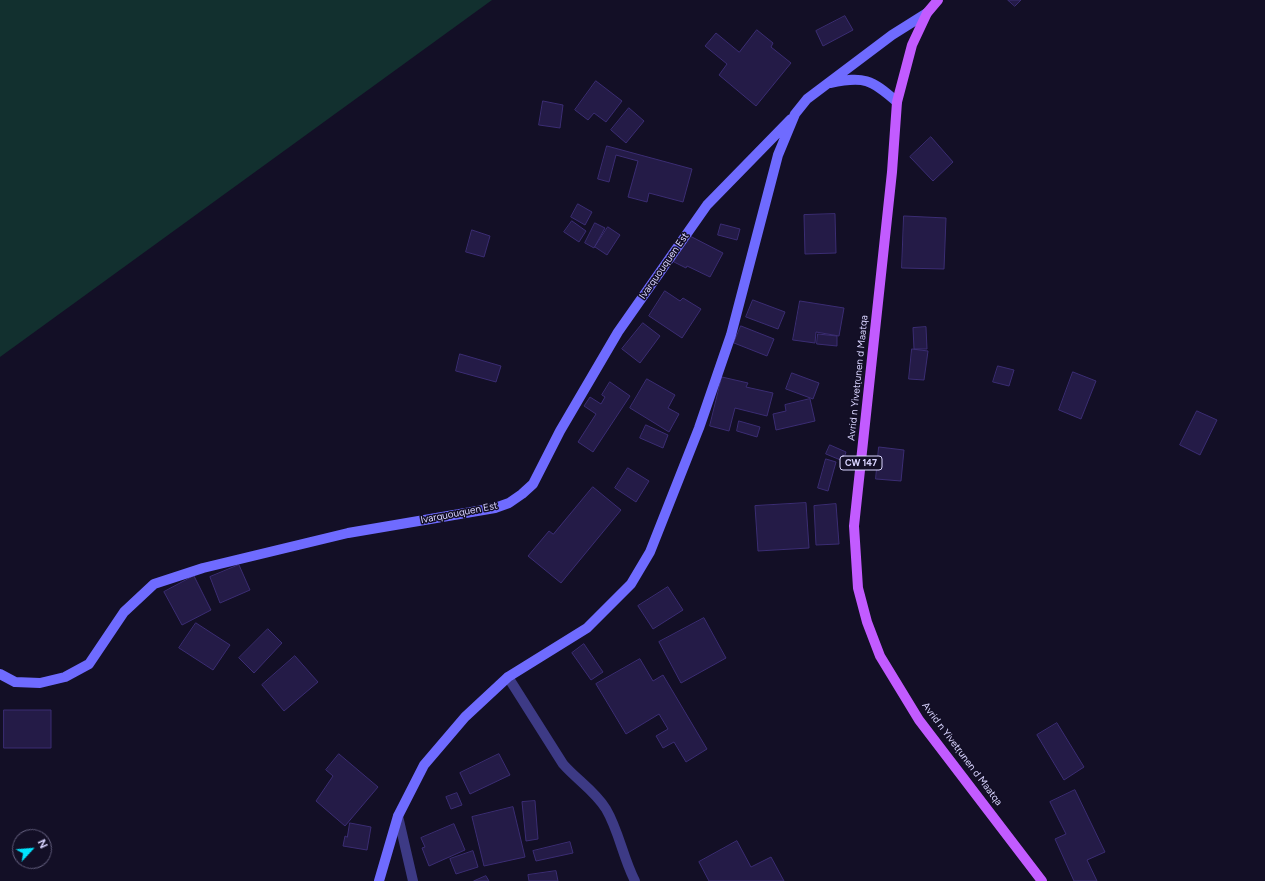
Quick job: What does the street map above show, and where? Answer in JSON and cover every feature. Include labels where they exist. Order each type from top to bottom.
[{"type":"main road","name":"Avrid n Yivetṛunen d Maatqa","points":[[938,0],[927,13],[912,45],[897,102],[892,172],[854,526],[858,588],[880,656],[919,720],[1042,881]]},
{"type":"street","points":[[380,881],[398,816],[424,765],[465,717],[508,677],[587,628],[631,584],[650,552],[699,428],[731,335],[778,155],[795,114],[807,99],[892,36],[927,13]]},
{"type":"street","points":[[828,83],[853,78],[878,85],[897,102]]},
{"type":"street","name":"Ivarquouquen Est","points":[[0,674],[15,682],[40,683],[65,677],[89,664],[124,612],[154,584],[203,568],[348,533],[495,508],[522,494],[533,484],[560,431],[618,332],[707,205],[795,114]]},
{"type":"street","points":[[508,677],[563,764],[572,774],[591,789],[606,808],[615,828],[634,881]]},
{"type":"street","points":[[398,816],[413,881]]},
{"type":"green space","points":[[0,0],[492,0],[0,357]]},
{"type":"building","points":[[1008,0],[1021,0],[1015,6]]},
{"type":"building","points":[[845,16],[853,30],[823,46],[816,31]]},
{"type":"building","points":[[757,30],[773,43],[771,47],[791,63],[756,106],[719,75],[727,64],[705,46],[716,33],[739,52]]},
{"type":"building","points":[[596,81],[622,101],[606,122],[594,113],[588,120],[575,110]]},
{"type":"building","points":[[543,101],[563,105],[560,128],[539,125]]},
{"type":"building","points":[[629,108],[644,121],[626,143],[611,130]]},
{"type":"building","points":[[931,137],[953,162],[933,181],[910,157]]},
{"type":"building","points":[[607,146],[692,169],[683,202],[649,193],[647,202],[628,197],[638,161],[616,155],[609,182],[598,179]]},
{"type":"building","points":[[578,204],[592,212],[585,225],[571,217]]},
{"type":"building","points":[[835,214],[836,253],[805,254],[804,215]]},
{"type":"building","points":[[904,216],[946,218],[944,269],[902,268]]},
{"type":"building","points":[[572,221],[586,231],[579,242],[564,232]]},
{"type":"building","points":[[595,223],[605,228],[594,248],[585,243]]},
{"type":"building","points":[[721,224],[740,229],[737,240],[718,235]]},
{"type":"building","points":[[608,227],[620,235],[607,255],[595,247]]},
{"type":"building","points":[[472,230],[490,236],[484,257],[466,252]]},
{"type":"building","points":[[688,235],[723,253],[710,277],[687,266],[686,268],[674,262]]},
{"type":"building","points":[[665,291],[680,301],[683,298],[701,309],[682,338],[649,316]]},
{"type":"building","points":[[753,300],[785,312],[778,329],[746,317]]},
{"type":"building","points":[[800,301],[844,308],[839,336],[816,332],[815,343],[793,340]]},
{"type":"building","points":[[643,323],[660,336],[640,363],[622,349]]},
{"type":"building","points":[[741,326],[774,339],[767,356],[734,343]]},
{"type":"building","points":[[926,327],[927,349],[914,349],[913,328]]},
{"type":"building","points":[[818,334],[837,336],[837,346],[817,344]]},
{"type":"building","points":[[912,349],[928,351],[924,380],[909,379]]},
{"type":"building","points":[[460,354],[501,366],[496,382],[456,371]]},
{"type":"building","points":[[998,366],[1014,370],[1009,386],[993,382]]},
{"type":"building","points":[[1073,372],[1096,381],[1081,419],[1059,410]]},
{"type":"building","points":[[792,373],[819,383],[813,399],[786,389]]},
{"type":"building","points":[[722,377],[748,383],[746,387],[773,393],[767,416],[735,408],[729,431],[710,426]]},
{"type":"building","points":[[647,379],[675,395],[668,408],[679,414],[669,432],[630,408]]},
{"type":"building","points":[[610,382],[630,396],[593,452],[578,442],[596,414],[584,406],[590,397],[601,404],[605,397],[602,395]]},
{"type":"building","points":[[810,399],[815,421],[776,430],[773,414],[786,411],[785,405]]},
{"type":"building","points":[[1197,411],[1217,420],[1200,455],[1180,445]]},
{"type":"building","points":[[739,421],[760,427],[757,437],[737,431]]},
{"type":"building","points":[[646,425],[668,435],[663,448],[640,438]]},
{"type":"building","points":[[830,445],[846,452],[843,461],[826,454]]},
{"type":"building","points":[[879,447],[904,450],[901,481],[876,479]]},
{"type":"building","points":[[826,459],[836,462],[828,491],[818,488]]},
{"type":"building","points":[[628,468],[649,481],[636,502],[615,488]]},
{"type":"building","points":[[593,487],[621,510],[561,583],[528,556],[549,531],[553,534]]},
{"type":"building","points":[[806,503],[809,548],[758,551],[755,506]]},
{"type":"building","points":[[836,504],[839,544],[816,545],[814,506]]},
{"type":"building","points":[[239,565],[250,590],[220,603],[210,577]]},
{"type":"building","points":[[194,576],[211,610],[182,625],[164,592]]},
{"type":"building","points":[[668,587],[683,610],[653,629],[638,606]]},
{"type":"building","points":[[704,618],[726,658],[681,683],[659,642]]},
{"type":"building","points":[[196,623],[230,645],[213,670],[179,648]]},
{"type":"building","points":[[268,629],[282,643],[254,673],[239,658]]},
{"type":"building","points":[[584,644],[603,672],[591,680],[572,653]]},
{"type":"building","points":[[295,656],[318,682],[284,711],[262,685]]},
{"type":"building","points":[[640,659],[653,681],[663,675],[707,749],[686,762],[674,742],[663,748],[656,736],[668,729],[659,714],[626,734],[596,684]]},
{"type":"building","points":[[4,710],[51,710],[51,748],[4,748]]},
{"type":"building","points":[[1057,723],[1084,767],[1064,780],[1037,735]]},
{"type":"building","points":[[339,754],[378,787],[345,826],[316,801],[333,776],[326,770]]},
{"type":"building","points":[[499,754],[510,775],[470,794],[460,773]]},
{"type":"building","points":[[1075,790],[1105,852],[1087,860],[1097,881],[1074,881],[1055,839],[1066,834],[1050,802]]},
{"type":"building","points":[[457,793],[462,805],[451,809],[446,797]]},
{"type":"building","points":[[535,801],[538,839],[526,841],[522,802]]},
{"type":"building","points":[[513,807],[525,857],[484,866],[472,817]]},
{"type":"building","points":[[350,823],[371,827],[367,850],[343,846],[345,836],[347,837]]},
{"type":"building","points":[[454,824],[465,850],[429,866],[422,848],[425,847],[421,838]]},
{"type":"building","points":[[737,841],[751,867],[771,857],[784,881],[709,881],[699,862]]},
{"type":"building","points":[[570,842],[573,853],[536,861],[533,851]]},
{"type":"building","points":[[473,851],[478,867],[456,874],[450,859]]},
{"type":"building","points":[[556,871],[558,881],[529,881],[528,875]]},
{"type":"building","points":[[486,876],[489,881],[474,881]]}]
